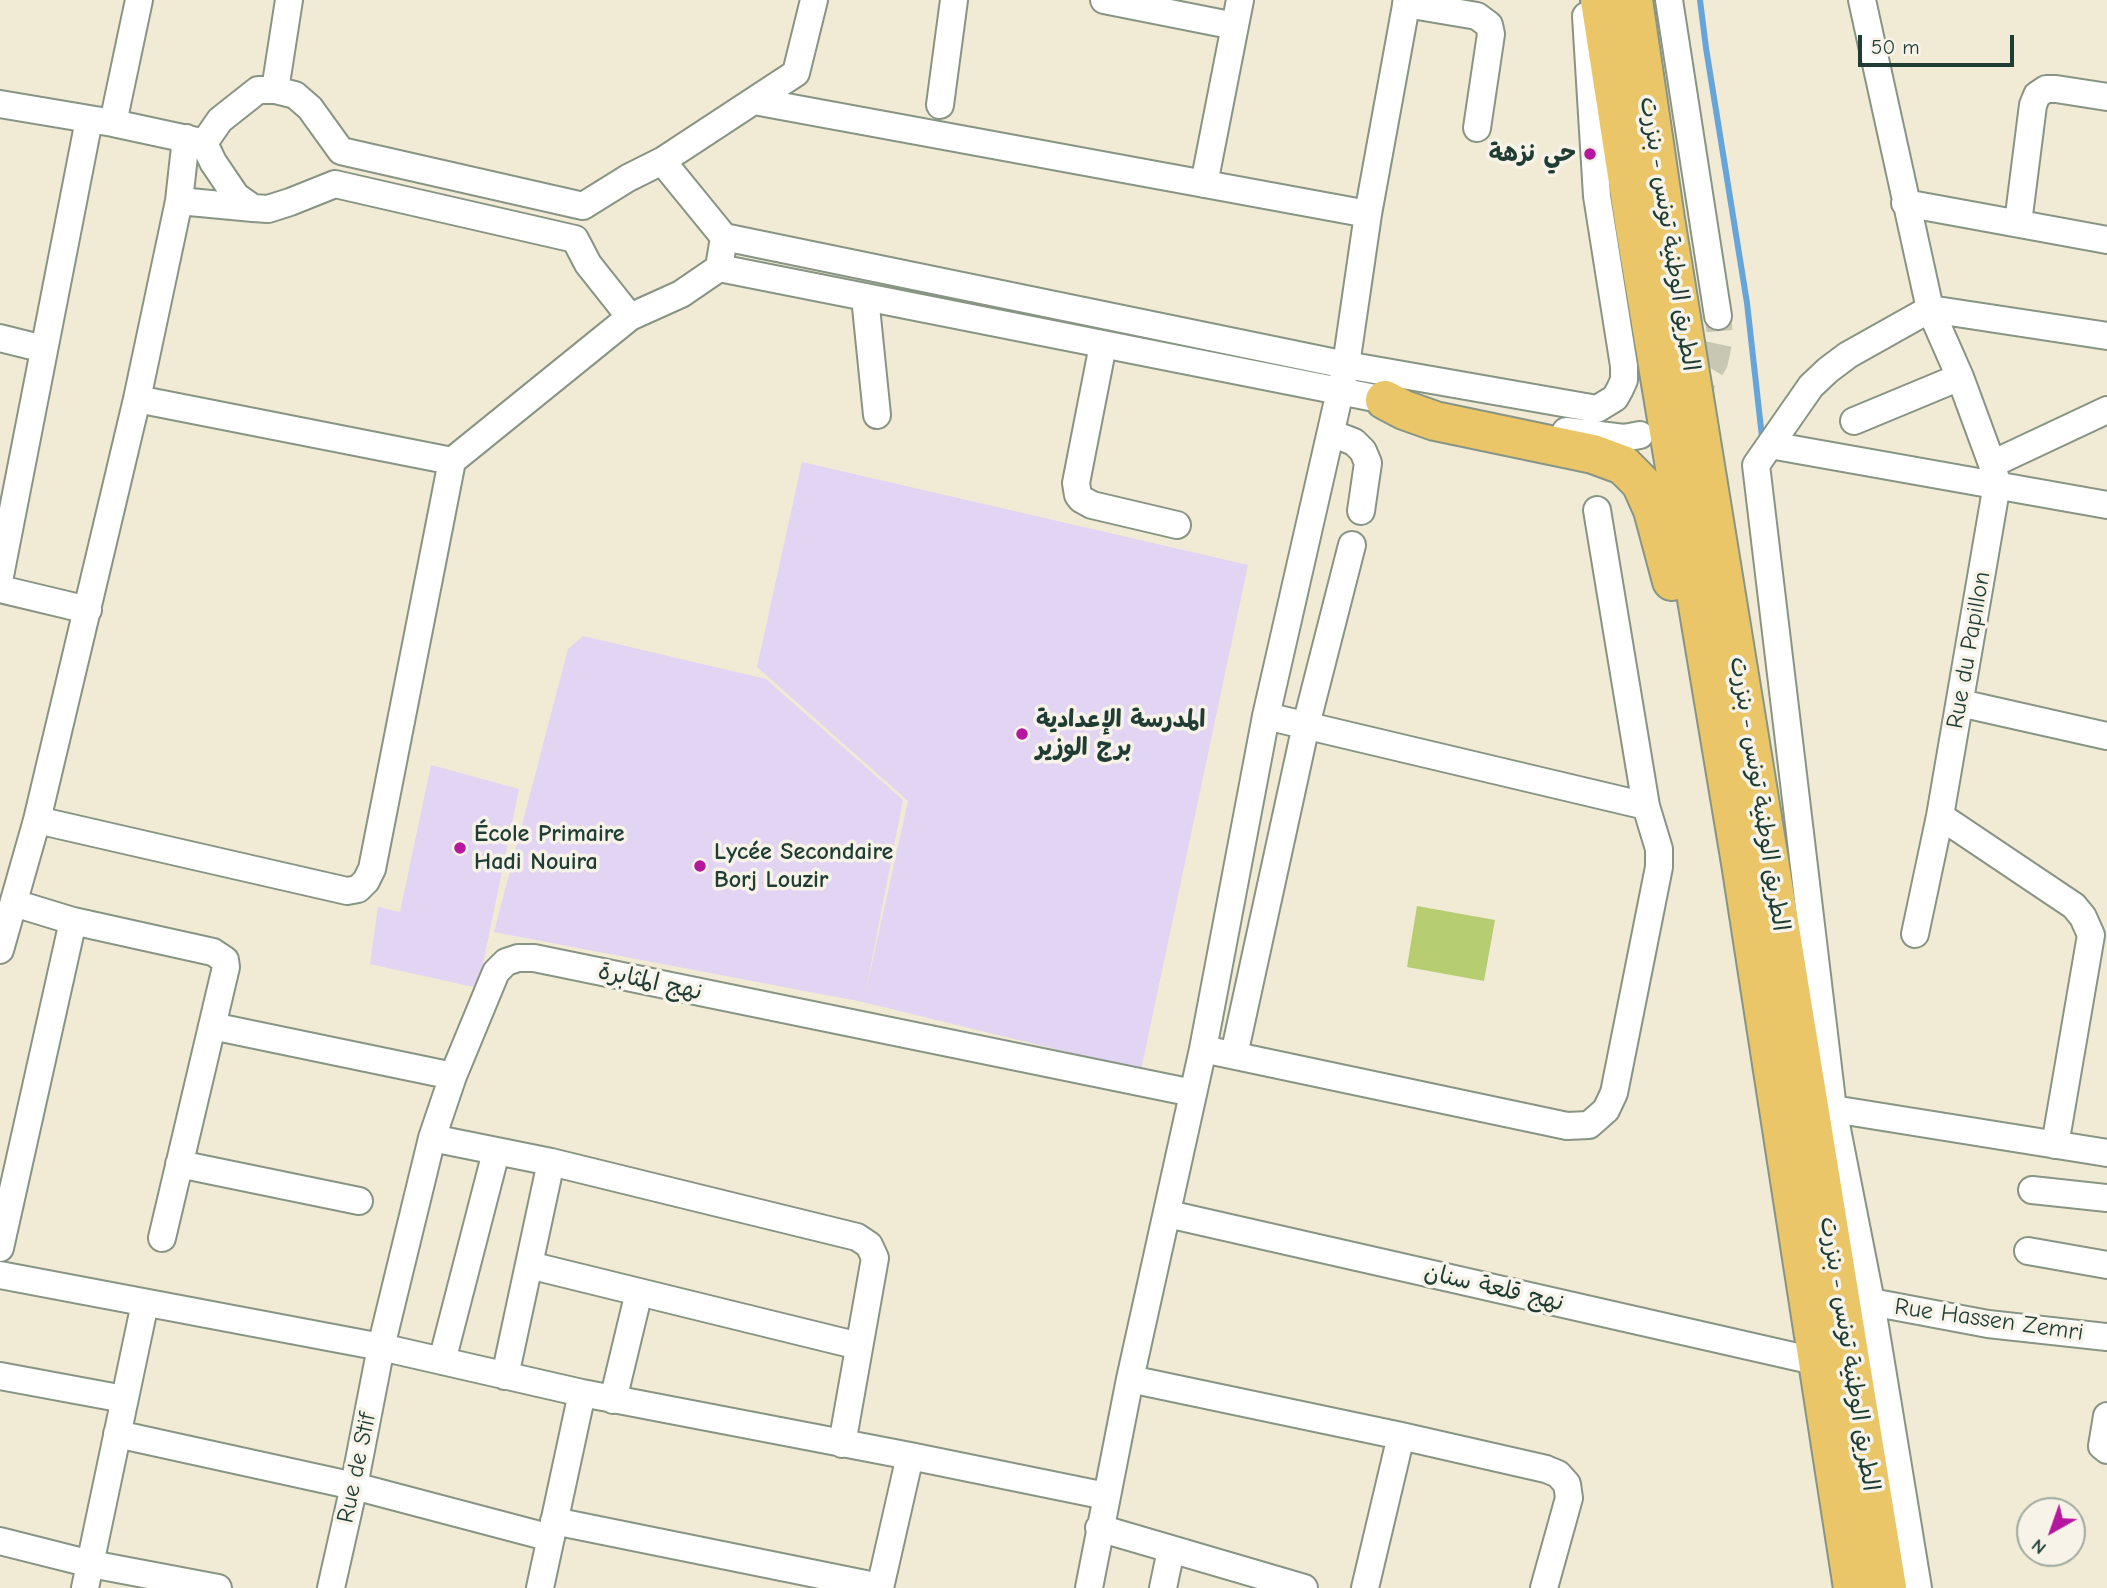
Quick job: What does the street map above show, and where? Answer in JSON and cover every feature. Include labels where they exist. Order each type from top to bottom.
[{"type":"highway","name":"الطريق الوطنية تونس - بنزرت","points":[[1633,0],[1667,233],[1887,1588]]},
{"type":"highway","name":"الطريق الوطنية تونس - بنزرت","points":[[1590,5],[1637,240],[1741,863],[1853,1588]]},
{"type":"highway","points":[[1590,5],[1695,666],[1717,784],[1741,863]]},
{"type":"highway","points":[[1385,400],[1435,421],[1593,454],[1623,465],[1641,483],[1653,510],[1695,666]]},
{"type":"highway","points":[[1831,1453],[1841,1588]]},
{"type":"street","points":[[0,576],[44,349],[101,122],[139,0]]},
{"type":"street","points":[[275,90],[289,0]]},
{"type":"street","points":[[0,950],[37,820],[88,610],[195,140],[258,90],[275,90],[295,95],[310,108],[341,151],[583,205],[662,160],[796,73],[814,0]]},
{"type":"street","points":[[940,104],[954,0]]},
{"type":"street","points":[[1104,0],[1235,26]]},
{"type":"street","points":[[1204,184],[1240,0]]},
{"type":"street","points":[[1669,0],[1718,316]]},
{"type":"street","points":[[1862,0],[1930,309],[1960,377],[1994,474]]},
{"type":"street","points":[[1089,1588],[1130,1380],[1203,1049],[1266,716],[1346,365],[1368,214],[1407,2],[1477,16],[1489,25],[1491,34],[1477,128]]},
{"type":"street","points":[[662,160],[724,237],[1346,365],[1597,409],[1615,397],[1624,380],[1624,366],[1597,196],[1590,5]]},
{"type":"street","points":[[2018,223],[2033,105],[2037,95],[2046,89],[2107,97]]},
{"type":"street","points":[[754,101],[1368,214]]},
{"type":"street","points":[[0,104],[195,140],[236,196],[253,208]]},
{"type":"street","points":[[335,184],[341,151]]},
{"type":"street","points":[[179,201],[268,209],[335,184],[575,239]]},
{"type":"street","points":[[1905,203],[2107,240]]},
{"type":"street","points":[[583,205],[575,239],[580,253],[630,317]]},
{"type":"street","points":[[719,268],[724,237]]},
{"type":"street","points":[[37,820],[347,891],[358,889],[372,869],[452,461],[630,317],[681,294],[719,268],[1340,393],[1597,436],[1625,438],[1640,435]]},
{"type":"street","points":[[865,297],[877,415]]},
{"type":"street","points":[[1917,1588],[1871,1302],[1833,1109],[1769,445],[1811,386],[1828,370],[1848,355],[1930,309],[2107,336]]},
{"type":"street","points":[[0,338],[44,349]]},
{"type":"street","points":[[1102,345],[1076,483],[1078,495],[1092,505],[1177,525]]},
{"type":"street","points":[[1854,421],[1960,377]]},
{"type":"street","points":[[137,399],[452,461]]},
{"type":"street","points":[[1994,474],[2106,413]]},
{"type":"street","points":[[1331,433],[1354,442],[1363,451],[1368,463],[1361,511]]},
{"type":"street","points":[[1769,445],[1994,474],[2107,505]]},
{"type":"street","name":"Rue du Papillon","points":[[1915,934],[1960,702],[1994,474]]},
{"type":"street","points":[[1203,1049],[1567,1125],[1589,1125],[1606,1111],[1614,1093],[1659,867],[1659,849],[1646,806],[1597,510]]},
{"type":"street","points":[[1234,1055],[1306,725],[1352,545]]},
{"type":"street","points":[[0,589],[88,610]]},
{"type":"street","points":[[1960,702],[2107,736]]},
{"type":"street","points":[[1266,716],[1646,806]]},
{"type":"street","points":[[1255,774],[1294,784]]},
{"type":"street","points":[[1940,816],[2074,906],[2083,917],[2091,935],[2055,1145]]},
{"type":"street","points":[[14,903],[73,921],[220,955],[225,960],[226,967],[162,1238]]},
{"type":"street","points":[[0,1248],[73,921]]},
{"type":"street","name":"نهج المثابرة","points":[[381,1348],[432,1138],[453,1076],[496,972],[506,962],[518,958],[534,958],[1193,1093]]},
{"type":"street","points":[[212,1026],[453,1076]]},
{"type":"street","points":[[1833,1109],[2107,1153]]},
{"type":"street","points":[[432,1138],[551,1162],[857,1237],[869,1245],[874,1258],[842,1444]]},
{"type":"street","points":[[442,1361],[496,1152]]},
{"type":"street","points":[[505,1376],[551,1162]]},
{"type":"street","points":[[179,1164],[359,1201]]},
{"type":"street","points":[[2032,1190],[2107,1198]]},
{"type":"street","name":"نهج قلعة سنان","points":[[1168,1214],[1819,1362]]},
{"type":"street","points":[[2028,1251],[2107,1265]]},
{"type":"street","points":[[529,1265],[859,1346]]},
{"type":"street","points":[[0,1275],[381,1348],[582,1393],[1106,1496]]},
{"type":"street","points":[[613,1399],[639,1292]]},
{"type":"street","name":"Rue Hassen Zemri","points":[[1871,1302],[1988,1324],[2107,1337]]},
{"type":"street","points":[[88,1576],[145,1303]]},
{"type":"street","name":"Rue de Stif","points":[[331,1588],[381,1348]]},
{"type":"street","points":[[0,1376],[124,1399]]},
{"type":"street","points":[[1130,1380],[1401,1436],[1558,1474],[1567,1484],[1569,1498],[1544,1588]]},
{"type":"street","points":[[540,1588],[582,1393]]},
{"type":"street","points":[[2107,1416],[2102,1446],[2107,1450]]},
{"type":"street","points":[[117,1434],[552,1529],[880,1588],[910,1456]]},
{"type":"street","points":[[1365,1588],[1401,1436]]},
{"type":"street","points":[[1099,1528],[1295,1587]]},
{"type":"street","points":[[0,1541],[88,1576],[218,1588]]},
{"type":"street","points":[[1163,1588],[1171,1549]]},
{"type":"shaded area","name":"المدرسة الإعدادية برج الوزير","points":[[802,462],[1248,565],[1141,1070],[863,1002],[494,932],[568,649],[583,636],[766,679],[903,800],[865,995],[908,801],[757,667]]},
{"type":"shaded area","name":"École Primaire Hadi Nouira","points":[[431,765],[519,789],[478,988],[370,964],[378,907],[400,912]]},
{"type":"green space","points":[[1417,906],[1495,920],[1484,981],[1407,967]]},
{"type":"waterway","points":[[1700,0],[1747,303],[1762,437]]},
{"type":"tunnel","points":[[1691,402],[1715,362],[1720,338],[1718,316]]},
{"type":"place","name":"حي نزهة","points":[[1590,154]]},
{"type":"place","name":"المدرسة الإعدادية برج الوزير","points":[[1022,734]]},
{"type":"place","name":"École Primaire Hadi Nouira","points":[[460,848]]},
{"type":"place","name":"Lycée Secondaire Borj Louzir","points":[[700,866]]}]
